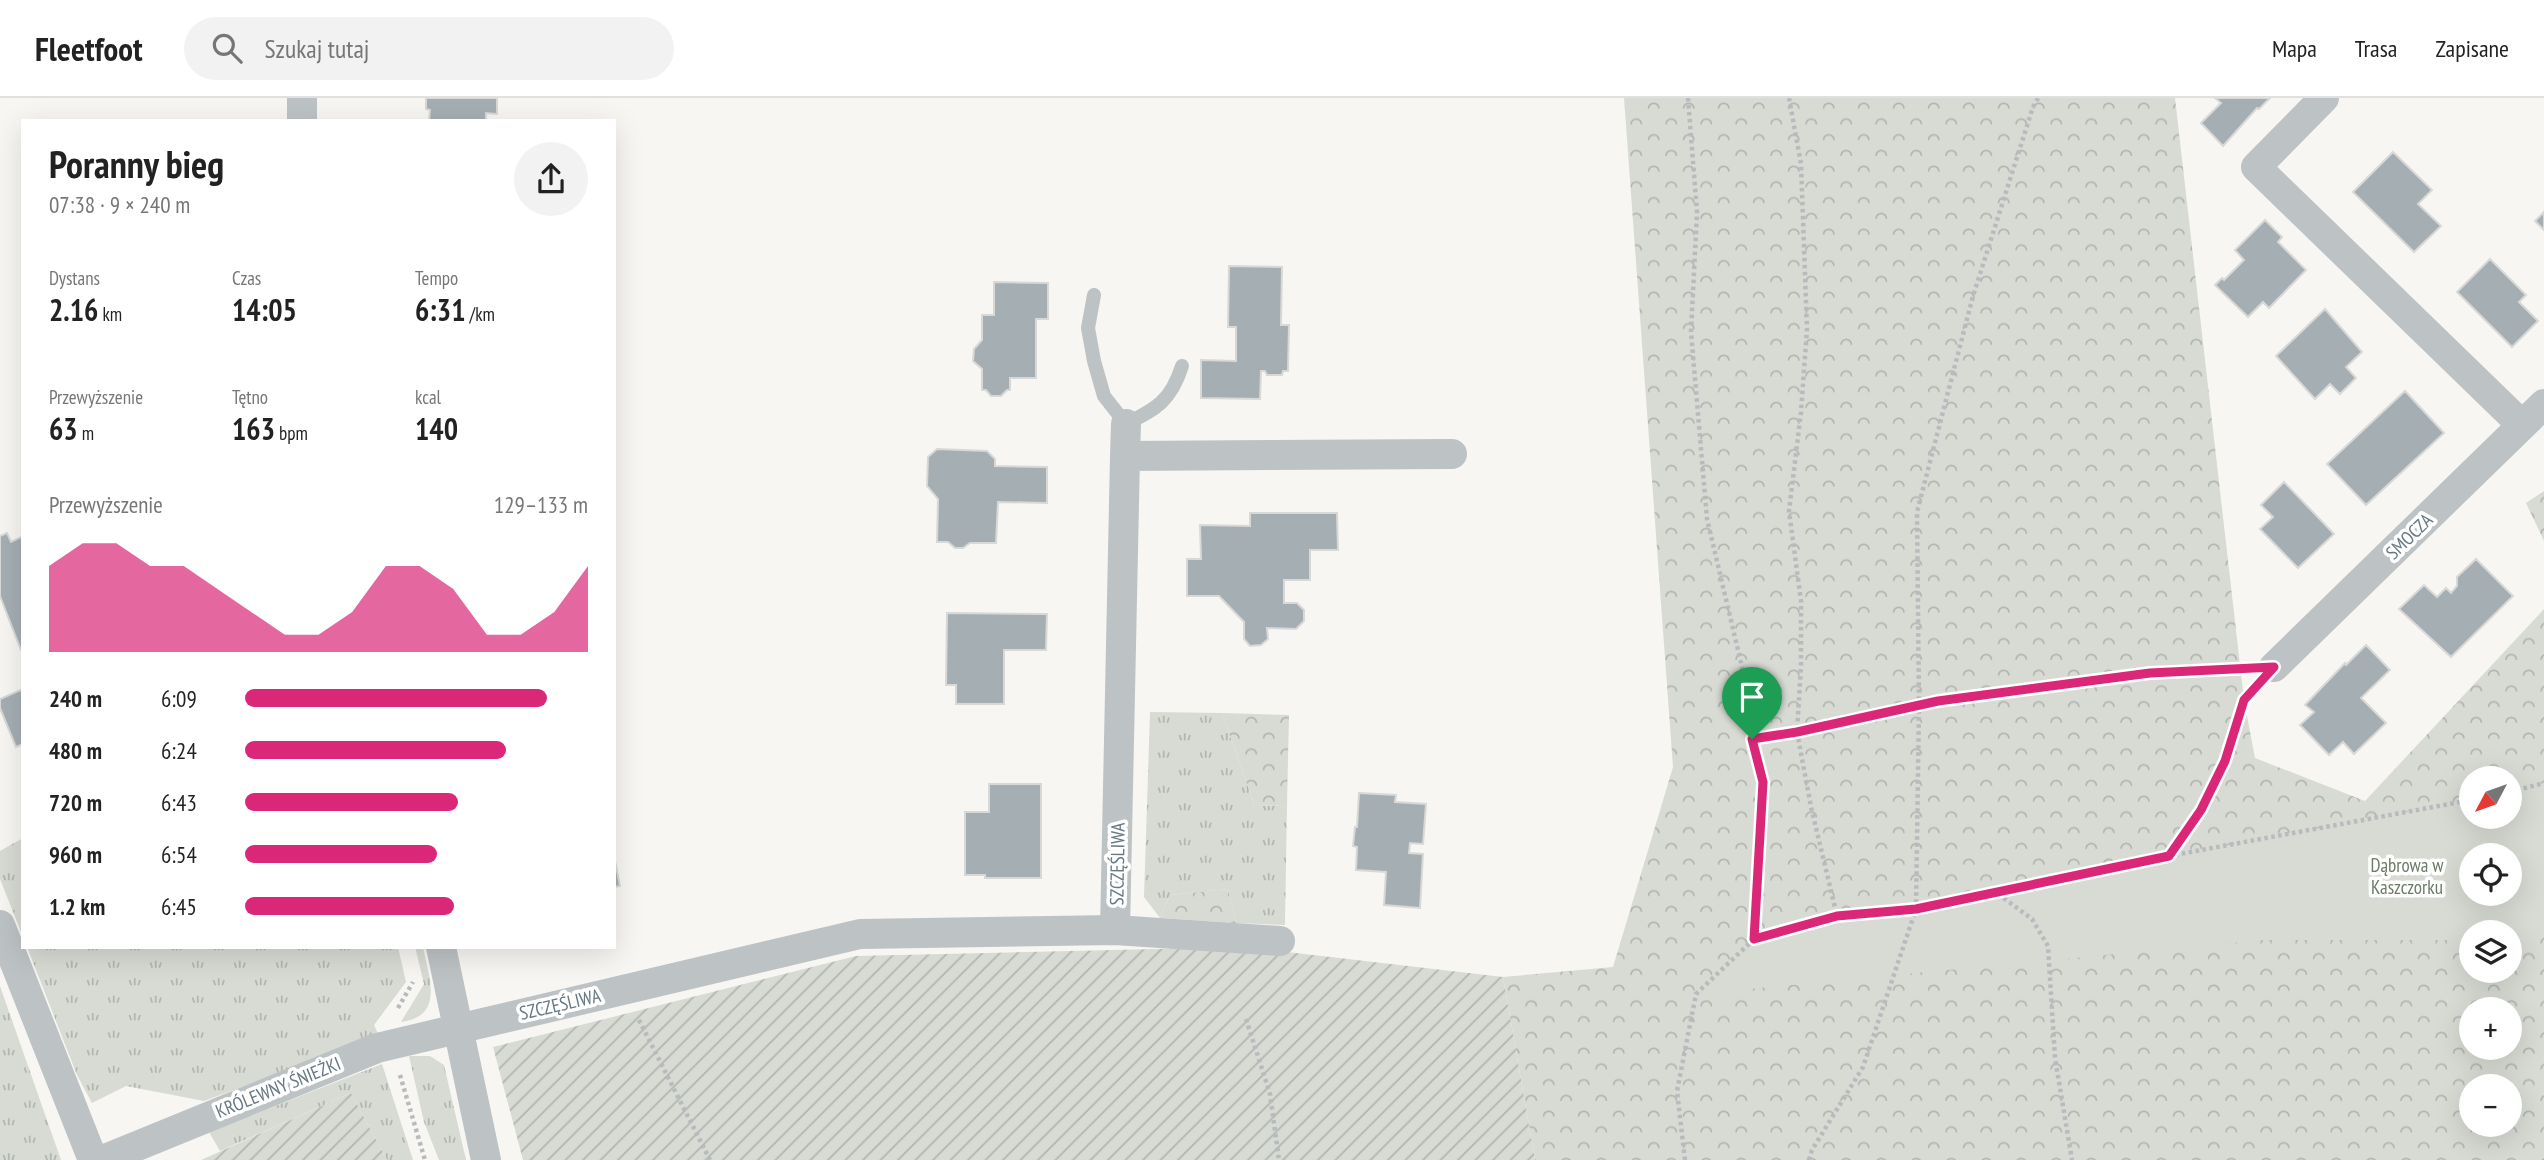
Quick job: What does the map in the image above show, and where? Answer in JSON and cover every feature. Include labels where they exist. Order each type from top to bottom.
[{"type":"street","points":[[302,98],[303,119]]},
{"type":"street","points":[[2324,98],[2256,167],[2522,425]]},
{"type":"street","name":"SMOCZA","points":[[2274,667],[2544,404]]},
{"type":"street","name":"SZCZĘŚLIWA","points":[[457,1028],[860,934],[1115,930],[1126,424]]},
{"type":"street","points":[[1125,456],[1452,454]]},
{"type":"street","points":[[0,925],[93,1160]]},
{"type":"street","points":[[1115,930],[1280,941]]},
{"type":"street","points":[[441,949],[486,1160]]},
{"type":"street","name":"KRÓLEWNY ŚNIEŻKI","points":[[103,1160],[377,1048],[457,1028]]},
{"type":"lane","points":[[1094,295],[1088,328],[1094,361],[1104,396],[1126,424],[1156,409],[1168,397],[1182,366]]},
{"type":"path","points":[[1688,98],[1697,212],[1691,332],[1707,519],[1742,667],[1752,739],[1763,782],[1754,939]]},
{"type":"path","points":[[1789,98],[1801,164],[1807,329],[1801,412],[1789,511],[1801,601],[1797,732],[1811,807],[1837,916]]},
{"type":"path","points":[[1809,1160],[1812,1150],[1863,1067],[1916,909],[1919,706],[1917,512],[1973,296],[2032,107],[2038,98]]},
{"type":"path","points":[[1752,739],[1797,732],[1938,701],[2150,673],[2274,667]]},
{"type":"path","points":[[2169,856],[2201,810],[2225,761],[2244,700],[2274,667]]},
{"type":"path","points":[[2522,789],[2544,783]]},
{"type":"path","points":[[1685,1160],[1677,1091],[1696,994],[1754,939],[1837,916],[1916,909],[2169,856],[2459,802]]},
{"type":"path","points":[[1997,894],[2032,919],[2048,946],[2055,1058],[2072,1160]]},
{"type":"path","points":[[394,1014],[413,983],[411,971]]},
{"type":"path","points":[[621,990],[710,1160]]},
{"type":"path","points":[[1246,1019],[1270,1094],[1279,1160]]},
{"type":"path","points":[[399,1070],[425,1160]]},
{"type":"green space","points":[[1624,98],[2175,98],[2244,700],[2255,758],[2365,801],[2544,609],[2544,1160],[1535,1160],[1503,977],[1613,967],[1673,767]]},
{"type":"green space","points":[[2544,491],[2544,541],[2526,503]]},
{"type":"green space","points":[[1150,712],[1222,713],[1255,806],[1287,805],[1285,925],[1236,923],[1228,889],[1170,895],[1160,918],[1144,897]]},
{"type":"green space","points":[[1222,713],[1289,715],[1287,805],[1255,806]]},
{"type":"green space","name":"Dąbrowa w Kaszczorku","points":[[2544,783],[2544,933],[2522,936],[2522,920],[2459,920],[2459,940],[2263,940],[1696,994],[1754,939],[1837,916],[1916,909],[2169,856],[2459,802],[2459,830],[2522,830],[2522,789]]},
{"type":"green space","points":[[21,839],[21,932],[0,879],[0,851]]},
{"type":"green space","points":[[1228,889],[1236,923],[1160,918],[1170,895]]},
{"type":"green space","points":[[1243,947],[1503,977],[1535,1160],[523,1160],[493,1047],[856,956]]},
{"type":"green space","points":[[28,949],[398,949],[406,982],[374,1025],[379,1036],[204,1101],[126,1086],[92,1103],[77,1075]]},
{"type":"green space","points":[[415,949],[423,949],[431,994],[424,1012],[401,1022],[424,984]]},
{"type":"green space","points":[[0,986],[61,1160],[0,1160]]},
{"type":"green space","points":[[409,1056],[430,1056],[444,1065],[466,1160],[439,1160],[424,1122]]},
{"type":"green space","points":[[382,1064],[413,1160],[387,1160],[351,1093],[220,1151],[209,1132]]},
{"type":"green space","points":[[351,1093],[387,1160],[201,1160],[210,1156]]},
{"type":"building","points":[[426,98],[497,98],[497,114],[486,113],[486,119],[429,119],[430,110],[426,109]]},
{"type":"building","points":[[2215,98],[2270,98],[2257,108],[2223,146],[2201,123],[2221,103]]},
{"type":"building","points":[[2393,152],[2432,190],[2418,204],[2441,226],[2414,252],[2353,192]]},
{"type":"building","points":[[2544,212],[2544,230],[2535,221]]},
{"type":"building","points":[[2265,220],[2282,237],[2278,242],[2306,270],[2269,308],[2263,302],[2248,317],[2215,285],[2244,260],[2235,250]]},
{"type":"building","points":[[2490,259],[2526,295],[2519,302],[2538,321],[2512,347],[2457,292]]},
{"type":"building","points":[[1229,266],[1282,267],[1281,325],[1289,325],[1288,371],[1283,371],[1282,375],[1267,375],[1265,371],[1261,371],[1260,399],[1201,398],[1201,360],[1236,361],[1236,327],[1228,327]]},
{"type":"building","points":[[994,282],[1048,283],[1048,319],[1036,319],[1036,378],[1010,378],[1010,390],[1001,396],[991,396],[986,390],[982,390],[982,369],[973,361],[974,349],[982,340],[982,315],[994,315]]},
{"type":"building","points":[[2325,309],[2362,352],[2346,367],[2356,378],[2340,394],[2330,384],[2315,399],[2276,356]]},
{"type":"building","points":[[2405,391],[2444,433],[2366,505],[2327,464]]},
{"type":"building","points":[[937,449],[987,451],[995,459],[995,466],[1047,467],[1047,503],[998,502],[996,543],[970,543],[963,548],[955,548],[948,542],[937,542],[938,499],[927,486],[928,457]]},
{"type":"building","points":[[2284,482],[2334,534],[2298,568],[2260,529],[2273,517],[2261,505]]},
{"type":"building","points":[[1250,513],[1337,513],[1338,550],[1310,550],[1310,580],[1284,580],[1284,603],[1297,603],[1304,610],[1304,621],[1296,629],[1267,628],[1268,639],[1261,645],[1250,646],[1244,639],[1244,622],[1219,596],[1187,596],[1187,559],[1201,559],[1200,525],[1250,526]]},
{"type":"building","points":[[7,533],[11,542],[21,537],[21,650],[0,596],[0,536]]},
{"type":"building","points":[[2476,559],[2513,596],[2451,657],[2399,609],[2424,585],[2437,597],[2446,588],[2451,593],[2457,586],[2457,577]]},
{"type":"building","points":[[947,613],[1047,614],[1046,650],[1004,650],[1004,704],[956,704],[956,685],[946,685]]},
{"type":"building","points":[[2366,645],[2390,670],[2361,698],[2386,723],[2354,754],[2343,742],[2329,755],[2300,725],[2314,712],[2305,705]]},
{"type":"building","points":[[21,690],[21,745],[16,747],[0,708],[0,699]]},
{"type":"building","points":[[989,784],[1041,784],[1041,878],[985,878],[985,875],[965,875],[965,812],[989,812]]},
{"type":"building","points":[[1359,793],[1396,795],[1395,802],[1426,804],[1423,844],[1410,843],[1409,853],[1423,854],[1420,908],[1384,905],[1386,872],[1356,870],[1357,847],[1353,846]]},
{"type":"building","points":[[616,866],[620,886],[616,887]]},
{"type":"route","points":[[2274,667],[2244,700],[2225,761],[2201,810],[2169,856],[1916,909],[1837,916],[1754,939],[1763,782],[1752,739],[1797,732],[1938,701],[2150,673],[2274,667]]}]
